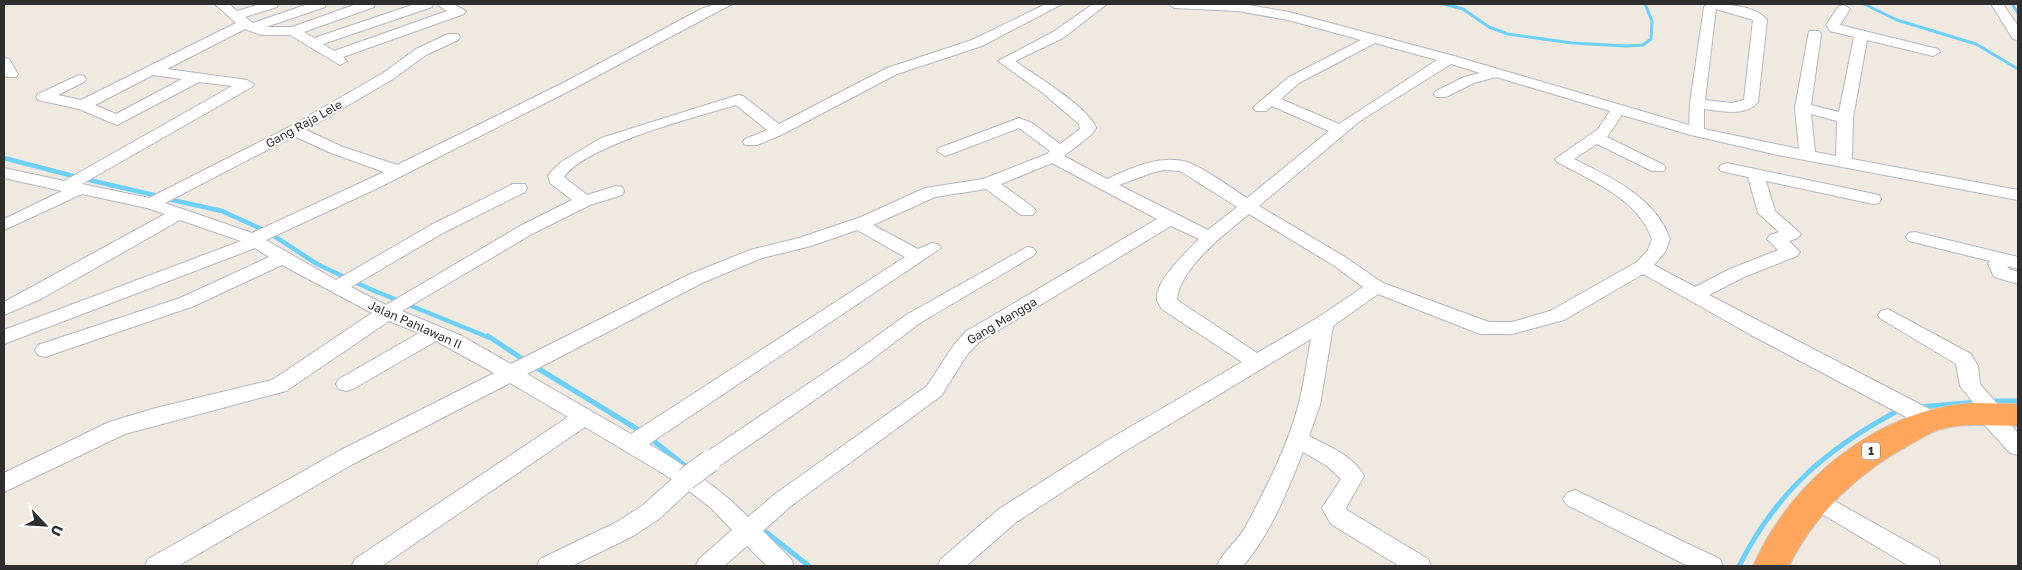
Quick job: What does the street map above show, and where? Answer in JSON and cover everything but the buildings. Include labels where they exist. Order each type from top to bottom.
[{"type":"highway","name":"1","points":[[1771,566],[1779,547],[1815,499],[1854,463],[1888,440],[1925,418],[1998,413]]},
{"type":"street","points":[[221,4],[244,22],[260,31],[293,31],[370,4]]},
{"type":"street","points":[[83,105],[244,22],[272,4]]},
{"type":"street","points":[[244,22],[320,4]]},
{"type":"street","points":[[312,44],[427,4]]},
{"type":"street","points":[[293,31],[336,59],[459,11],[442,4]]},
{"type":"street","points":[[4,337],[60,317],[262,236],[566,87],[681,25],[726,4]]},
{"type":"street","points":[[751,142],[778,131],[892,71],[977,42],[1056,4]]},
{"type":"street","points":[[1005,61],[1058,35],[1101,4]]},
{"type":"street","points":[[1174,4],[1256,9],[1496,73],[1696,132],[2018,195]]},
{"type":"street","points":[[1696,132],[1697,103],[1710,6],[1757,16],[1760,20],[1751,102],[1743,106],[1733,107],[1697,103]]},
{"type":"street","points":[[1997,6],[2018,10]]},
{"type":"street","points":[[1997,6],[2018,36]]},
{"type":"street","points":[[1844,10],[1833,26],[1861,35],[1933,52]]},
{"type":"street","points":[[1807,155],[1803,108],[1814,34]]},
{"type":"street","points":[[1824,184],[1839,161],[1844,118],[1861,35]]},
{"type":"street","name":"Gang Raja Lele","points":[[152,204],[294,130],[388,76],[420,52],[453,37]]},
{"type":"street","points":[[1340,130],[1266,104],[1294,80],[1373,39]]},
{"type":"street","points":[[157,566],[345,458],[695,279],[756,254],[806,242],[859,224],[931,192],[968,188],[989,183],[1057,154],[1086,132],[1088,128],[1086,122],[1049,91],[977,42]]},
{"type":"street","points":[[1258,363],[1179,314],[1170,306],[1167,300],[1168,289],[1182,268],[1210,237],[1248,207],[1300,161],[1340,130],[1449,60]]},
{"type":"street","points":[[4,225],[72,188],[247,84],[152,71]]},
{"type":"street","points":[[1441,94],[1469,80],[1496,73]]},
{"type":"street","points":[[79,79],[43,97],[83,105],[117,120],[198,77]]},
{"type":"street","points":[[584,200],[556,179],[556,175],[592,149],[615,138],[738,99],[778,131]]},
{"type":"street","points":[[1803,108],[1844,118]]},
{"type":"street","points":[[1106,185],[1151,166],[1175,165],[1195,173],[1339,261],[1376,287],[1486,330],[1512,328],[1557,316],[1643,266],[1656,252],[1661,238],[1656,225],[1640,207],[1615,186],[1562,159],[1604,132],[1618,110]]},
{"type":"street","points":[[945,151],[1018,122],[1027,126],[1057,154],[1106,185],[1170,219],[1210,237]]},
{"type":"street","points":[[294,130],[337,150],[398,171]]},
{"type":"street","points":[[1597,138],[1658,168]]},
{"type":"street","points":[[1727,168],[1873,199]]},
{"type":"street","points":[[1694,294],[1736,273],[1791,252],[1776,239],[1792,234],[1767,213],[1756,175]]},
{"type":"street","name":"Jalan Pahlawan II","points":[[8,178],[72,188],[152,204],[262,236],[283,258],[339,286],[368,304],[398,305],[436,332],[513,372],[584,416],[634,443],[719,502],[750,529],[782,566]]},
{"type":"street","points":[[989,183],[1027,211]]},
{"type":"street","points":[[339,286],[437,228],[519,188]]},
{"type":"street","points":[[4,482],[118,428],[156,416],[279,386],[398,305],[526,230],[584,200],[616,191]]},
{"type":"street","points":[[4,309],[34,295],[180,213]]},
{"type":"street","name":"Gang Mangga","points":[[708,566],[783,500],[934,391],[944,382],[953,359],[961,346],[972,337],[1170,219]]},
{"type":"street","points":[[634,443],[662,422],[925,253],[859,224]]},
{"type":"street","points":[[1915,237],[2010,261]]},
{"type":"street","points":[[549,566],[625,529],[651,512],[687,479],[710,462],[914,319],[1026,252]]},
{"type":"street","points":[[45,350],[187,302],[283,258]]},
{"type":"street","points":[[2010,261],[1997,264],[2002,273],[2018,278]]},
{"type":"street","points":[[1643,266],[1925,418]]},
{"type":"street","points":[[950,566],[1007,516],[1114,447],[1324,323],[1376,287]]},
{"type":"street","points":[[1888,315],[1964,358],[1968,366],[1970,386],[1998,413],[2018,447]]},
{"type":"street","points":[[60,317],[76,338]]},
{"type":"street","points":[[1229,566],[1251,540],[1276,490],[1298,439],[1310,405],[1324,323]]},
{"type":"street","points":[[346,384],[436,332]]},
{"type":"street","points":[[364,566],[417,528],[584,416]]},
{"type":"street","points":[[1298,439],[1335,460],[1353,476],[1352,482],[1334,508],[1339,517],[1419,566]]},
{"type":"street","points":[[1575,499],[1710,566]]},
{"type":"street","points":[[1815,499],[1929,566]]},
{"type":"waterway","points":[[1444,4],[1463,9],[1489,27],[1508,34],[1572,43],[1626,46],[1643,45],[1651,39],[1652,21],[1645,4]]},
{"type":"waterway","points":[[1864,4],[1897,20],[1976,44],[2018,69]]},
{"type":"waterway","points":[[2012,4],[2018,13]]},
{"type":"waterway","points":[[4,158],[77,177]]},
{"type":"waterway","points":[[85,179],[158,196]]},
{"type":"waterway","points":[[168,199],[222,211],[268,232],[317,264],[370,289],[490,338]]},
{"type":"waterway","points":[[488,336],[527,362]]},
{"type":"waterway","points":[[534,366],[642,432]]},
{"type":"waterway","points":[[1990,401],[2018,401]]},
{"type":"waterway","points":[[1918,407],[1978,402]]},
{"type":"waterway","points":[[1739,566],[1770,515],[1806,474],[1850,439],[1901,409]]},
{"type":"waterway","points":[[650,438],[689,469]]},
{"type":"waterway","points":[[761,528],[809,566]]}]
